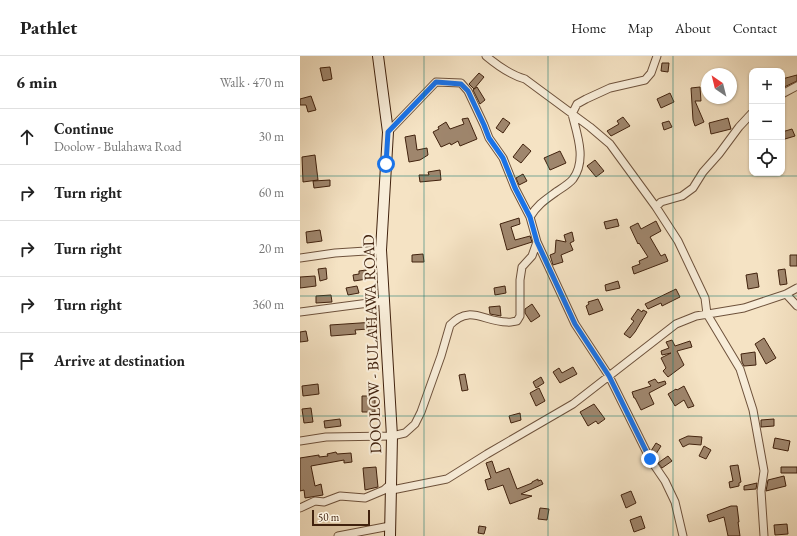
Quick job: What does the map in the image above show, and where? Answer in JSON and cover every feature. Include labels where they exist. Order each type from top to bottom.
[{"type":"main road","name":"DOOLOW - BULAHAWA ROAD","points":[[378,56],[388,132],[381,250],[392,436],[390,531]]},
{"type":"street","points":[[486,56],[516,77],[525,79],[590,127],[610,144],[656,207],[678,241],[705,298],[707,314],[740,369],[753,410],[764,471],[760,491],[764,536]]},
{"type":"street","points":[[530,217],[536,208],[572,180],[578,171],[580,141],[572,114],[577,104],[586,98],[610,88],[645,80],[651,73],[657,56]]},
{"type":"street","points":[[388,132],[436,82],[461,84],[468,91],[489,138],[503,158],[515,188],[530,217],[537,242],[575,324],[609,376],[650,459],[675,502],[680,529],[683,536]]},
{"type":"street","points":[[785,92],[797,86]]},
{"type":"street","points":[[656,207],[661,202],[682,196],[693,188],[703,172],[719,154],[739,127],[749,117]]},
{"type":"street","points":[[300,441],[326,437],[392,436],[405,433],[415,424],[429,391],[450,325],[456,319],[464,315],[476,315],[507,322],[517,321],[520,316],[520,280],[522,267],[532,256],[537,242]]},
{"type":"street","points":[[300,258],[335,253],[381,250]]},
{"type":"street","points":[[300,508],[315,501],[324,502],[340,496],[365,498],[392,487],[447,479],[573,404],[676,324],[696,316],[744,308],[786,294],[797,288]]},
{"type":"street","points":[[786,294],[797,306]]},
{"type":"street","points":[[300,312],[384,301]]},
{"type":"street","points":[[338,536],[390,531]]},
{"type":"building","points":[[662,63],[669,63],[668,72],[661,71]]},
{"type":"building","points":[[330,67],[332,79],[323,81],[320,68]]},
{"type":"building","points":[[479,73],[484,77],[474,89],[469,84]]},
{"type":"building","points":[[797,75],[797,81],[785,87],[785,78]]},
{"type":"building","points":[[477,87],[485,100],[480,104],[473,90]]},
{"type":"building","points":[[700,87],[701,101],[695,101],[704,122],[695,126],[693,120],[691,88]]},
{"type":"building","points":[[670,93],[674,102],[661,108],[657,99]]},
{"type":"building","points":[[311,96],[316,110],[308,112],[306,105],[300,105],[300,99]]},
{"type":"building","points":[[623,117],[630,126],[611,136],[607,131],[619,124],[617,121]]},
{"type":"building","points":[[468,118],[477,139],[460,146],[458,141],[451,145],[450,143],[441,147],[433,132],[439,129],[438,127],[446,122],[450,129],[464,124],[462,119]]},
{"type":"building","points":[[503,118],[510,123],[503,133],[496,128]]},
{"type":"building","points":[[728,118],[731,129],[711,134],[709,123]]},
{"type":"building","points":[[669,121],[672,127],[664,130],[662,123]]},
{"type":"building","points":[[792,129],[795,136],[785,139],[785,131]]},
{"type":"building","points":[[415,135],[417,150],[427,148],[428,155],[420,160],[409,162],[405,137]]},
{"type":"building","points":[[523,144],[531,151],[521,163],[513,157]]},
{"type":"building","points":[[560,151],[566,163],[550,170],[544,158]]},
{"type":"building","points":[[315,155],[318,180],[303,182],[302,157]]},
{"type":"building","points":[[595,160],[604,171],[596,177],[587,166]]},
{"type":"building","points":[[440,170],[441,180],[420,182],[419,175],[429,175],[428,172]]},
{"type":"building","points":[[523,174],[527,181],[519,185],[516,178]]},
{"type":"building","points":[[330,180],[330,186],[314,188],[313,181]]},
{"type":"building","points":[[519,218],[520,224],[511,227],[515,240],[530,236],[532,242],[507,250],[500,224]]},
{"type":"building","points":[[617,219],[619,226],[606,229],[604,222]]},
{"type":"building","points":[[656,221],[661,231],[650,237],[661,256],[665,254],[668,261],[634,274],[632,267],[640,264],[639,261],[648,257],[639,243],[638,244],[630,227],[638,223],[641,229]]},
{"type":"building","points":[[320,230],[322,241],[307,243],[306,232]]},
{"type":"building","points":[[572,232],[574,241],[570,243],[573,250],[561,255],[563,262],[553,265],[550,255],[555,253],[556,240],[566,242],[564,235]]},
{"type":"building","points":[[423,254],[424,262],[412,262],[412,255]]},
{"type":"building","points":[[790,255],[797,255],[797,266],[790,266]]},
{"type":"building","points":[[326,268],[327,279],[320,281],[318,269]]},
{"type":"building","points":[[785,269],[787,284],[780,285],[778,270]]},
{"type":"building","points":[[366,270],[367,279],[354,281],[353,275],[359,274],[359,271]]},
{"type":"building","points":[[757,273],[759,287],[748,289],[746,275]]},
{"type":"building","points":[[315,276],[316,286],[300,288],[300,277]]},
{"type":"building","points":[[618,281],[620,288],[606,291],[605,285]]},
{"type":"building","points":[[357,286],[359,293],[348,295],[346,288]]},
{"type":"building","points":[[505,286],[506,293],[495,295],[494,288]]},
{"type":"building","points":[[676,289],[680,297],[662,306],[661,303],[648,309],[645,304]]},
{"type":"building","points":[[331,295],[332,302],[316,303],[316,296]]},
{"type":"building","points":[[598,299],[603,310],[589,315],[586,306],[589,304],[588,302]]},
{"type":"building","points":[[532,304],[540,316],[531,322],[525,313],[525,309]]},
{"type":"building","points":[[500,306],[501,316],[490,314],[489,307]]},
{"type":"building","points":[[638,309],[642,312],[643,310],[647,312],[630,338],[624,334],[634,321],[631,319]]},
{"type":"building","points":[[375,322],[376,333],[369,334],[368,329],[355,330],[356,334],[331,336],[330,325]]},
{"type":"building","points":[[306,331],[308,341],[300,342],[300,332]]},
{"type":"building","points":[[764,338],[776,358],[766,364],[755,344]]},
{"type":"building","points":[[672,340],[675,346],[690,341],[692,347],[677,351],[684,365],[668,377],[663,371],[666,368],[661,358],[671,353],[662,355],[661,351],[669,348],[666,342]]},
{"type":"building","points":[[755,352],[756,365],[744,366],[741,354]]},
{"type":"building","points":[[573,367],[577,374],[560,383],[553,372],[559,368],[562,373]]},
{"type":"building","points":[[465,374],[468,390],[462,391],[459,375]]},
{"type":"building","points":[[541,377],[544,383],[536,388],[533,382]]},
{"type":"building","points":[[655,379],[658,383],[665,381],[666,384],[649,393],[654,404],[641,410],[632,392],[651,386],[648,382]]},
{"type":"building","points":[[318,384],[319,394],[303,396],[302,386]]},
{"type":"building","points":[[684,386],[694,406],[688,408],[684,400],[675,406],[668,394]]},
{"type":"building","points":[[539,388],[545,401],[536,406],[530,393]]},
{"type":"building","points":[[362,396],[375,396],[375,412],[362,412]]},
{"type":"building","points":[[594,404],[605,419],[598,424],[596,421],[588,426],[580,412]]},
{"type":"building","points":[[311,408],[313,422],[304,423],[302,409]]},
{"type":"building","points":[[520,413],[521,420],[511,423],[509,416]]},
{"type":"building","points":[[340,419],[341,426],[325,428],[324,421]]},
{"type":"building","points":[[774,419],[774,426],[761,427],[761,420]]},
{"type":"building","points":[[688,436],[702,437],[701,445],[689,444],[683,447],[679,440]]},
{"type":"building","points":[[775,438],[790,441],[788,451],[773,448]]},
{"type":"building","points":[[656,443],[661,446],[656,454],[651,451]]},
{"type":"building","points":[[704,446],[711,450],[706,459],[699,456]]},
{"type":"building","points":[[336,452],[337,454],[351,453],[352,462],[344,463],[344,460],[311,466],[315,486],[321,484],[323,495],[305,498],[304,490],[300,491],[300,458],[319,455],[319,457],[328,456],[327,454]]},
{"type":"building","points":[[668,456],[672,461],[662,468],[658,463]]},
{"type":"building","points":[[492,461],[496,473],[509,468],[517,489],[538,479],[538,481],[541,480],[543,484],[521,494],[532,496],[510,504],[503,485],[488,490],[485,480],[491,478],[486,463]]},
{"type":"building","points":[[738,465],[741,482],[739,483],[739,486],[730,488],[729,482],[733,481],[730,466]]},
{"type":"building","points":[[376,467],[378,487],[365,490],[363,468]]},
{"type":"building","points":[[781,467],[797,467],[797,473],[781,473]]},
{"type":"building","points":[[784,476],[786,486],[766,491],[768,480]]},
{"type":"building","points":[[757,483],[756,489],[744,490],[744,486]]},
{"type":"building","points":[[631,491],[636,503],[626,508],[621,495]]},
{"type":"building","points":[[731,506],[737,506],[740,536],[728,536],[724,517],[709,522],[707,515]]},
{"type":"building","points":[[540,508],[549,509],[547,520],[538,519]]},
{"type":"building","points":[[641,516],[645,528],[634,532],[630,520]]},
{"type":"building","points":[[787,524],[788,534],[775,535],[774,525]]},
{"type":"building","points":[[479,526],[486,527],[484,534],[478,533]]},
{"type":"route","points":[[386,164],[388,132],[436,82],[461,84],[468,91],[489,138],[503,158],[515,188],[530,217],[537,242],[575,324],[609,376],[650,459]]}]
